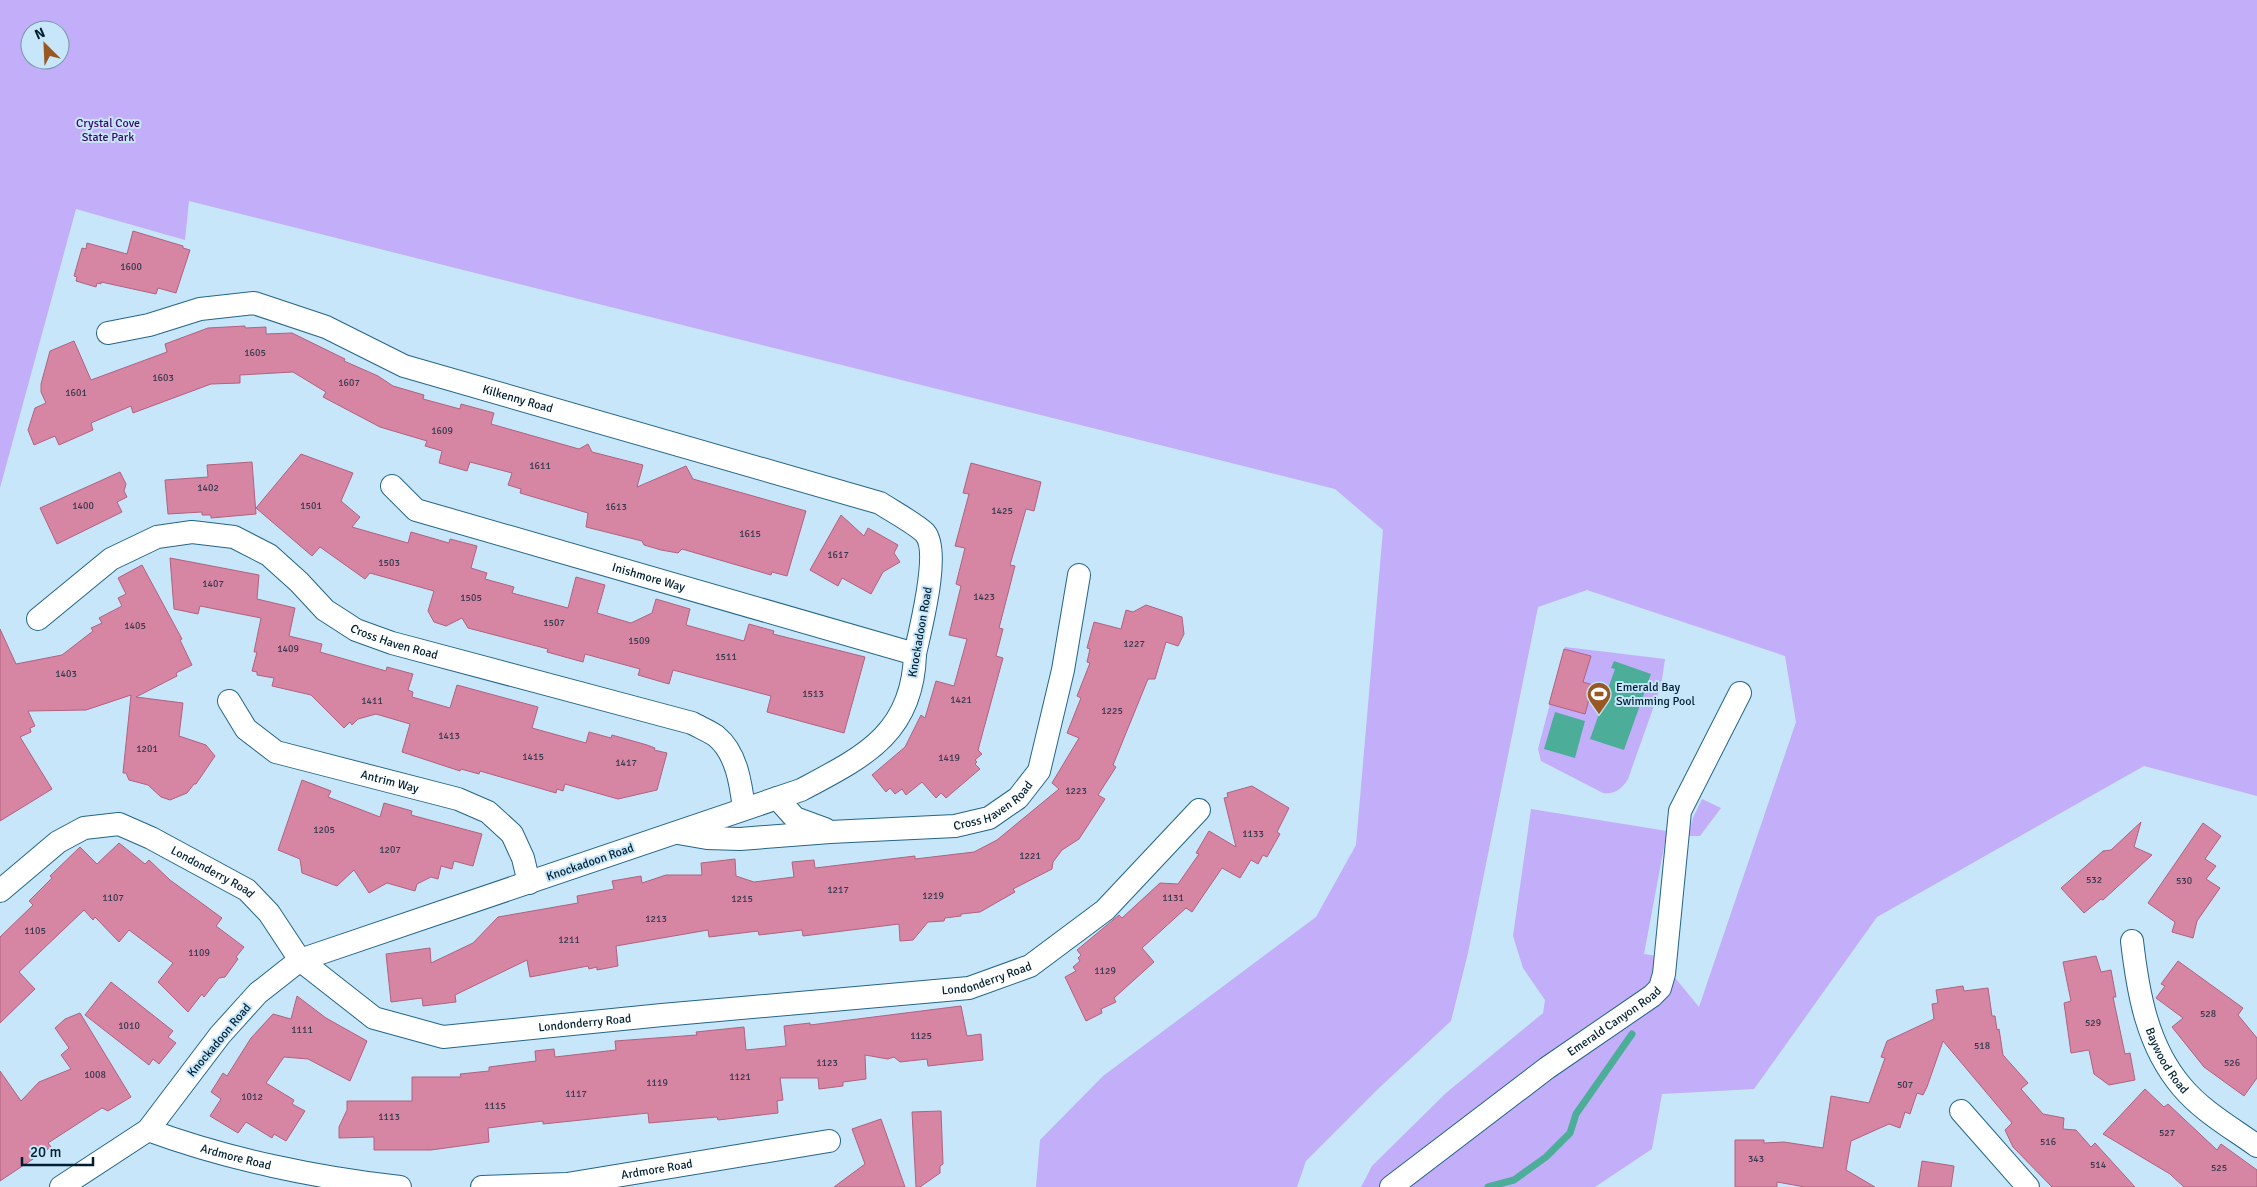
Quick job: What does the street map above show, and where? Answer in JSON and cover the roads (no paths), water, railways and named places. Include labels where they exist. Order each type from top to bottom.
[{"type":"street","name":"Kilkenny Road","points":[[108,332],[149,325],[200,308],[254,303],[326,327],[404,366],[880,503],[926,534]]},
{"type":"street","name":"Inishmore Way","points":[[392,486],[416,510],[915,654]]},
{"type":"street","name":"Cross Haven Road","points":[[38,619],[111,559],[157,537],[192,532],[234,537],[268,555],[299,582],[325,610],[356,630],[392,643],[692,723],[717,737],[732,757],[741,781],[744,809]]},
{"type":"street","name":"Knockadoon Road","points":[[148,1130],[220,1035],[258,993],[300,960],[801,790],[848,765],[880,740],[904,710],[930,579],[932,555],[926,534]]},
{"type":"street","name":"Cross Haven Road","points":[[675,833],[707,838],[740,839],[830,832],[955,826],[990,818],[1018,798],[1039,771],[1063,670],[1080,576]]},
{"type":"street","name":"Emerald Canyon Road","points":[[1391,1187],[1547,1068],[1652,996],[1660,988],[1664,974],[1680,811],[1740,693]]},
{"type":"street","name":"Antrim Way","points":[[229,701],[246,729],[276,752],[458,799],[488,812],[512,834],[523,858],[529,882]]},
{"type":"street","name":"Cross Haven Road","points":[[777,798],[796,818],[830,832]]},
{"type":"street","name":"Londonderry Road","points":[[0,891],[58,842],[84,828],[119,824],[151,838],[248,890],[269,913],[300,960],[374,1018],[443,1037],[662,1015],[969,988],[1030,966],[1105,910],[1199,810]]},
{"type":"street","name":"Baywood Road","points":[[2132,941],[2142,1006],[2153,1039],[2167,1067],[2183,1088],[2206,1109],[2257,1146]]},
{"type":"street","points":[[1961,1111],[2028,1187]]},
{"type":"street","points":[[61,1187],[148,1130]]},
{"type":"street","name":"Ardmore Road","points":[[148,1130],[188,1145],[341,1181],[400,1187]]},
{"type":"street","name":"Ardmore Road","points":[[482,1187],[567,1185],[830,1141]]},
{"type":"waterway","points":[[1488,1187],[1514,1180],[1546,1157],[1570,1133],[1576,1114],[1632,1034]]},
{"type":"place","name":"Emerald Bay Swimming Pool","points":[[1599,715]]},
{"type":"park label","name":"Crystal Cove State Park","points":[[108,130]]}]
